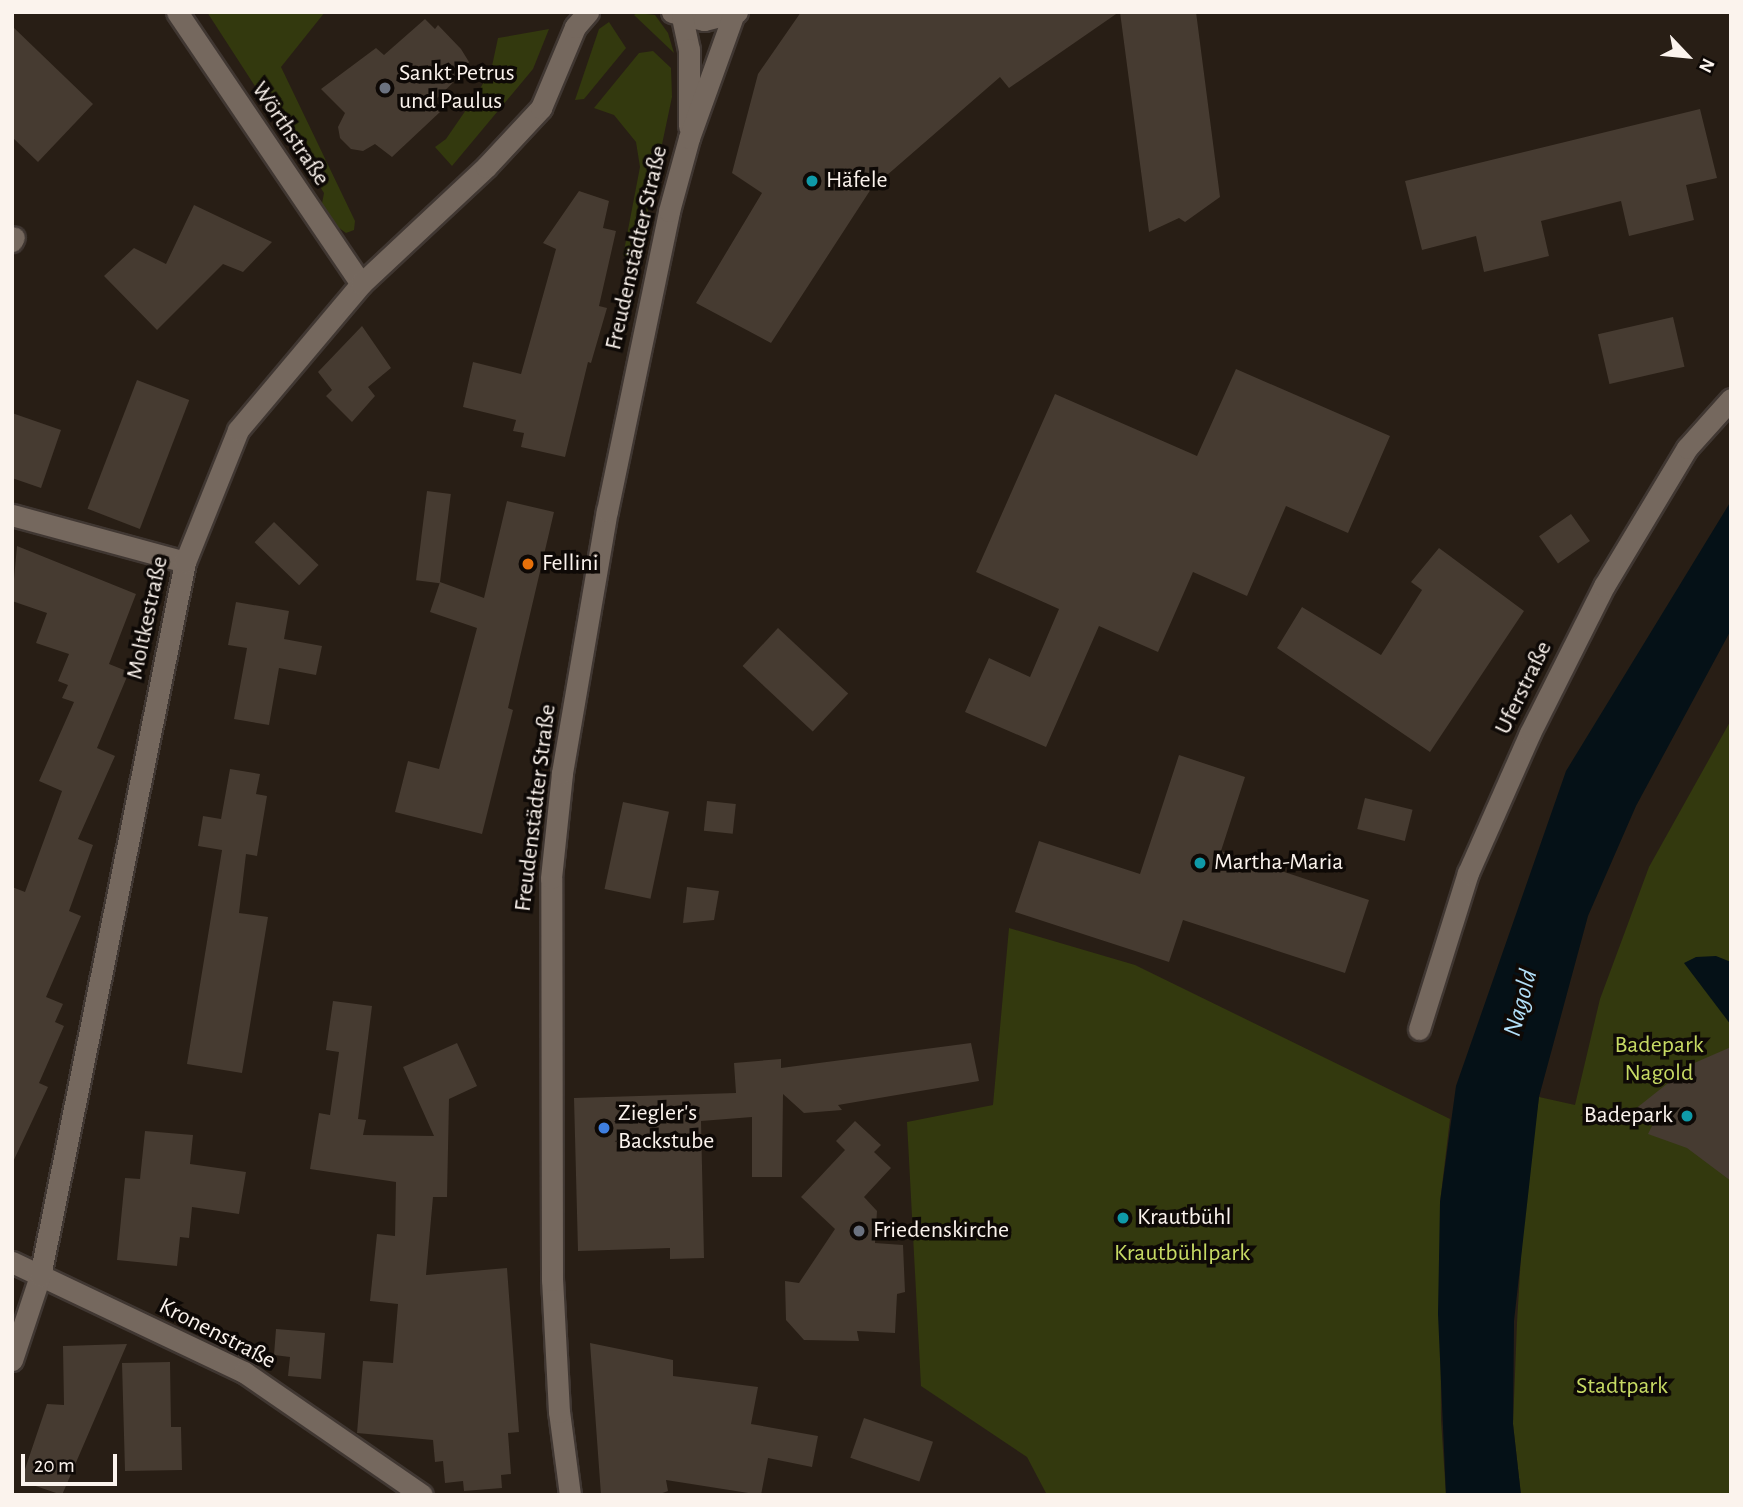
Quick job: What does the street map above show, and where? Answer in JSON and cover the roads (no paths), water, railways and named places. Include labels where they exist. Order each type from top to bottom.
[{"type":"street","name":"Wörthstraße","points":[[177,12],[361,284]]},
{"type":"street","name":"Moltkestraße","points":[[12,1360],[40,1276],[185,562],[238,430],[361,284],[486,167],[541,108],[575,27],[588,12]]},
{"type":"street","points":[[677,15],[704,20],[735,14]]},
{"type":"street","name":"Freudenstädter Straße","points":[[570,1495],[559,1412],[552,1280],[551,878],[562,773],[609,499],[669,211],[689,138],[735,14]]},
{"type":"street","name":"Freudenstädter Straße","points":[[677,15],[690,49],[689,138]]},
{"type":"street","name":"Uferstraße","points":[[1419,1029],[1468,873],[1531,733],[1604,586],[1687,449],[1731,399]]},
{"type":"street","points":[[12,515],[185,562]]},
{"type":"street","name":"Kronenstraße","points":[[12,1262],[244,1373],[420,1494]]},
{"type":"water","name":"Nagold","points":[[1731,501],[1731,630],[1636,806],[1588,916],[1539,1097],[1514,1321],[1513,1424],[1521,1495],[1446,1495],[1438,1314],[1440,1202],[1456,1086],[1566,771]]},
{"type":"water","points":[[1716,956],[1731,962],[1731,1025],[1684,963],[1696,957]]},
{"type":"place","name":"Sankt Petrus und Paulus","points":[[385,88]]},
{"type":"place","name":"Häfele","points":[[812,181]]},
{"type":"place","name":"Fellini","points":[[528,564]]},
{"type":"place","name":"Martha-Maria","points":[[1200,863]]},
{"type":"place","name":"Badepark","points":[[1687,1116]]},
{"type":"place","name":"Ziegler's Backstube","points":[[604,1128]]},
{"type":"place","name":"Krautbühl","points":[[1123,1218]]},
{"type":"place","name":"Friedenskirche","points":[[859,1231]]},
{"type":"park label","name":"Badepark Nagold","points":[[1659,1060]]},
{"type":"park label","name":"Krautbühlpark","points":[[1182,1254]]},
{"type":"park label","name":"Stadtpark","points":[[1622,1387]]}]
